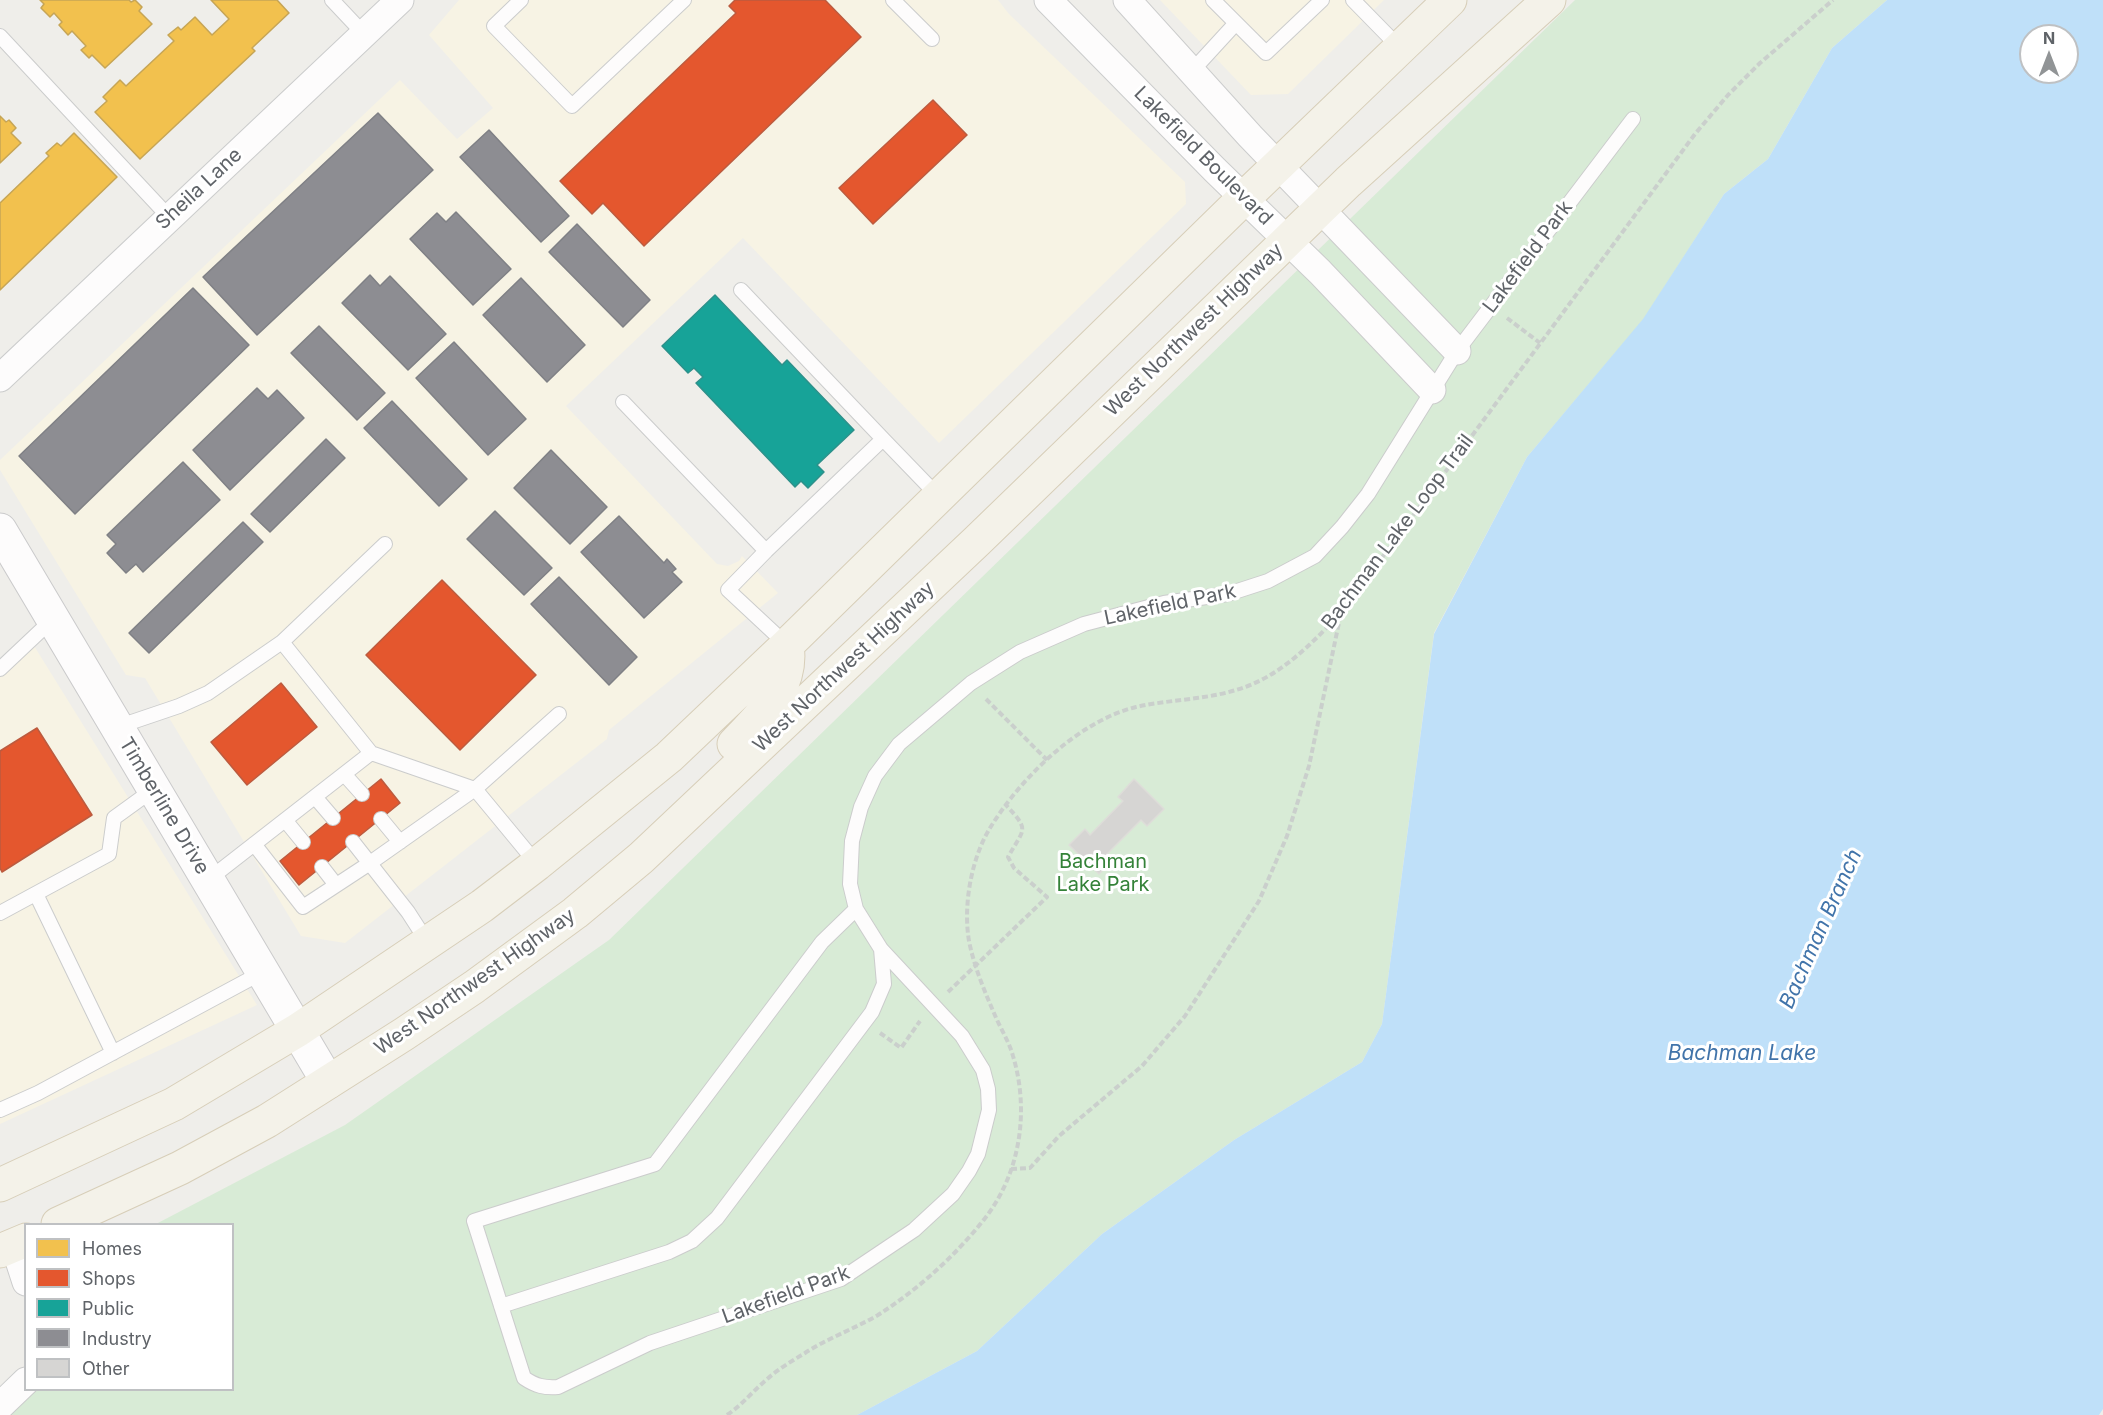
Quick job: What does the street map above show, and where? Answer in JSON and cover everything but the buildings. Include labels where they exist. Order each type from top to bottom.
[{"type":"main road","points":[[0,1185],[174,1104],[298,1030],[428,943],[537,864],[669,757],[1450,0]]},
{"type":"main road","name":"West Northwest Highway","points":[[60,1223],[180,1168],[267,1121],[474,987],[575,913],[641,858],[977,541],[1319,209],[1547,1]]},
{"type":"main road","points":[[641,858],[668,826],[704,774],[782,689],[790,661],[787,645]]},
{"type":"street","name":"Sheila Lane","points":[[0,378],[399,0]]},
{"type":"street","name":"Lakefield Boulevard","points":[[1048,0],[1320,272],[1432,390]]},
{"type":"street","points":[[1127,0],[1319,209],[1457,351]]},
{"type":"street","name":"Timberline Drive","points":[[0,530],[328,1082]]},
{"type":"street","points":[[13,1245],[24,1276]]},
{"type":"lane","points":[[332,0],[364,34]]},
{"type":"lane","points":[[521,0],[494,26],[572,106],[684,0]]},
{"type":"lane","points":[[893,0],[932,39]]},
{"type":"lane","points":[[1213,0],[1266,53],[1323,0]]},
{"type":"lane","points":[[1353,0],[1400,48]]},
{"type":"lane","points":[[1192,71],[1236,22]]},
{"type":"lane","points":[[0,36],[169,217]]},
{"type":"lane","name":"Lakefield Park","points":[[501,1306],[524,1378],[534,1385],[546,1388],[558,1386],[650,1344],[841,1279],[914,1230],[953,1194],[978,1154],[989,1110],[988,1089],[983,1070],[962,1036],[881,949],[856,909],[850,884],[852,841],[861,807],[875,776],[899,744],[971,683],[1020,652],[1084,624],[1164,603],[1228,594],[1268,581],[1315,556],[1368,494],[1457,351],[1633,119]]},
{"type":"lane","points":[[741,290],[939,497]]},
{"type":"lane","points":[[623,402],[766,551]]},
{"type":"lane","points":[[787,645],[728,590],[882,439]]},
{"type":"lane","points":[[117,727],[179,706],[208,693],[282,642],[385,544]]},
{"type":"lane","points":[[0,669],[53,619]]},
{"type":"lane","points":[[282,642],[371,753],[475,789],[537,864]]},
{"type":"lane","points":[[254,844],[303,907],[370,864],[475,789],[559,714]]},
{"type":"lane","points":[[208,880],[371,753]]},
{"type":"lane","points":[[344,774],[362,794]]},
{"type":"lane","points":[[0,913],[109,854],[114,818],[154,789]]},
{"type":"lane","points":[[315,797],[333,818]]},
{"type":"lane","points":[[381,819],[400,842]]},
{"type":"lane","points":[[285,820],[303,842]]},
{"type":"lane","points":[[353,842],[428,943]]},
{"type":"lane","points":[[322,867],[336,885]]},
{"type":"lane","points":[[36,894],[113,1053]]},
{"type":"lane","points":[[856,909],[822,942],[654,1164],[474,1221],[501,1306],[669,1252],[692,1241],[717,1218],[872,1012],[884,984],[881,949]]},
{"type":"lane","points":[[0,1110],[31,1097],[263,972]]},
{"type":"path","name":"Bachman Lake Loop Trail","points":[[727,1415],[769,1377],[808,1351],[877,1315],[934,1273],[983,1221],[1001,1195],[1011,1169],[1021,1125],[1021,1087],[1012,1053],[994,1015],[975,965],[969,939],[968,904],[971,881],[987,832],[1005,804],[1047,760],[1076,735],[1102,719],[1132,708],[1244,688],[1268,676],[1311,645],[1341,612],[1695,134],[1728,95],[1760,63],[1833,0]]},
{"type":"path","points":[[1491,305],[1540,343]]},
{"type":"path","points":[[1011,1169],[1030,1168],[1059,1137],[1142,1066],[1185,1017],[1258,901],[1287,836],[1309,766],[1341,612]]},
{"type":"path","points":[[971,683],[1047,760]]},
{"type":"path","points":[[864,1021],[901,1048],[934,1006],[1047,897],[1014,868],[1008,857],[1023,831],[1021,822],[1005,804]]},
{"type":"shaded area","points":[[459,0],[998,0],[1009,14],[1185,182],[1186,204],[939,443],[743,238],[566,406],[717,564],[728,566],[739,561],[742,556],[778,593],[609,730],[607,739],[345,943],[301,936],[145,678],[126,675],[0,470],[0,460],[400,80],[457,139],[493,108],[429,35]]},
{"type":"shaded area","points":[[1160,0],[1384,0],[1288,94],[1251,95]]},
{"type":"shaded area","points":[[31,641],[257,1005],[0,1124],[0,669]]},
{"type":"green space","name":"Bachman Lake Park","points":[[1575,0],[1887,0],[1832,48],[1768,159],[1724,194],[1644,319],[1527,457],[1434,633],[1382,1024],[1362,1062],[1234,1140],[1102,1234],[977,1351],[857,1415],[9,1415],[33,1391],[234,1391],[234,1223],[158,1223],[345,1125],[609,940]]},
{"type":"water","name":"Bachman Lake","points":[[1887,0],[2103,0],[2103,1409],[2099,1415],[857,1415],[977,1351],[1102,1234],[1234,1140],[1362,1062],[1382,1024],[1434,634],[1527,457],[1643,319],[1724,194],[1768,159],[1832,48]]},
{"type":"water label","name":"Bachman Branch","points":[[1821,929]]}]
